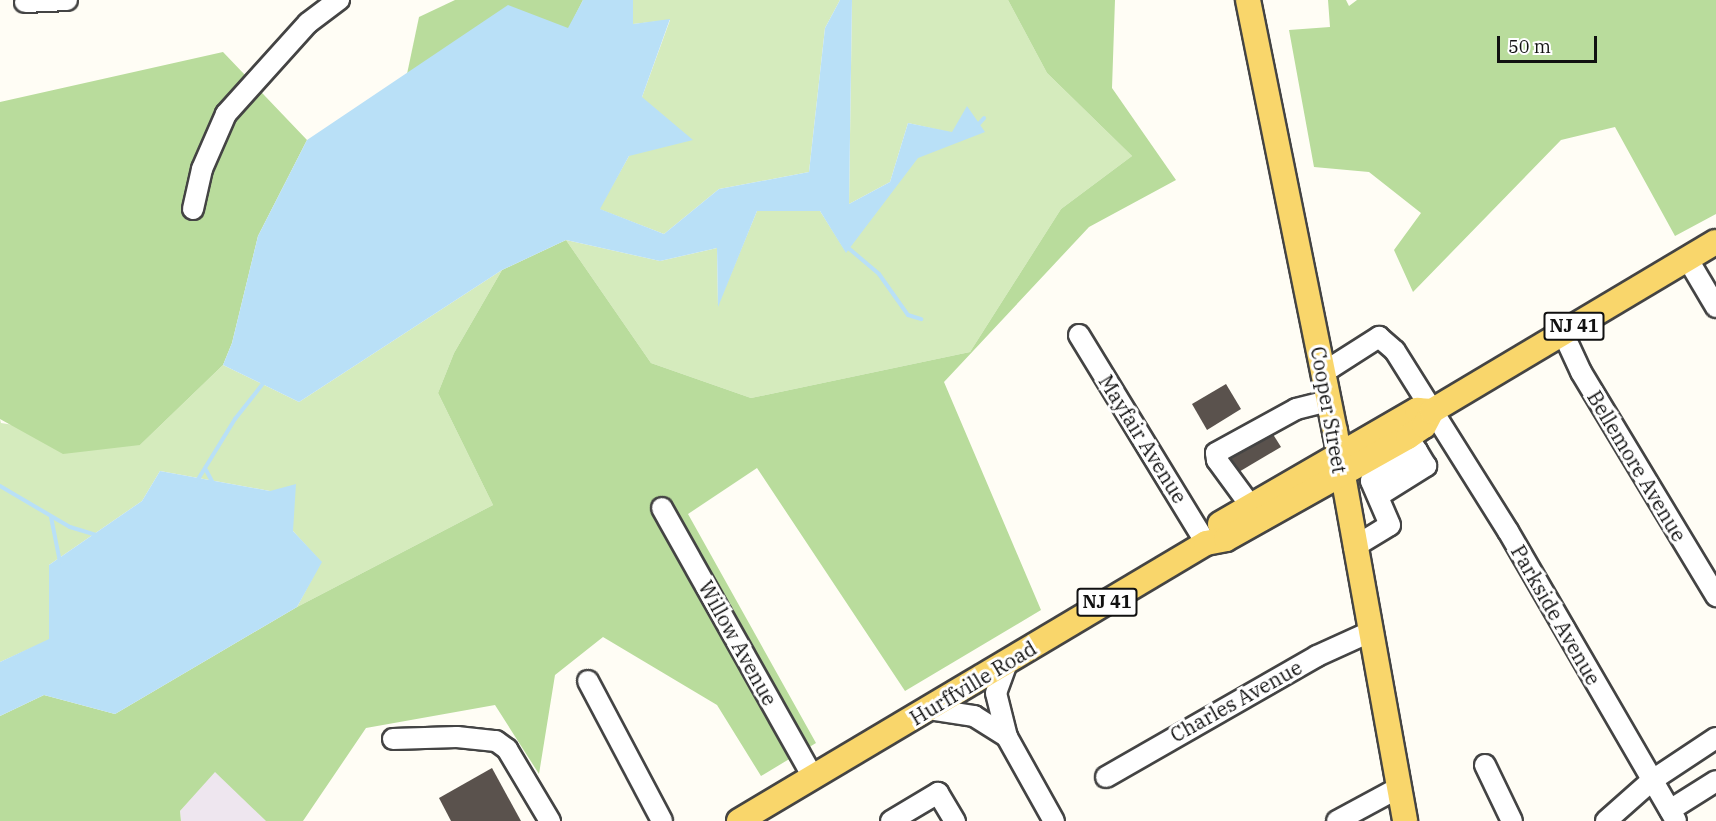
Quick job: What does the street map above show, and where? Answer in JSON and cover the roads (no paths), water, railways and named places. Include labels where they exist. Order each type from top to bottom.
[{"type":"main road","name":"Cooper Street","points":[[1248,0],[1323,369],[1405,821]]},
{"type":"main road","name":"Hurffville Road","points":[[1206,543],[1217,526],[1250,505],[1339,464],[1412,444],[1432,411],[1716,242]]},
{"type":"main road","name":"Hurffville Road","points":[[739,821],[1206,543],[1226,539],[1417,410],[1432,411]]},
{"type":"street","points":[[25,2],[67,0]]},
{"type":"street","points":[[193,209],[202,169],[226,114],[301,31],[339,0]]},
{"type":"street","points":[[1687,258],[1716,307]]},
{"type":"street","name":"Bellemore Avenue","points":[[1563,333],[1581,372],[1716,596]]},
{"type":"street","name":"Mayfair Avenue","points":[[1079,335],[1206,543]]},
{"type":"street","name":"Parkside Avenue","points":[[1323,369],[1332,368],[1379,337],[1395,351],[1508,531],[1651,781],[1673,815]]},
{"type":"street","points":[[1250,505],[1217,460],[1216,453],[1296,409],[1329,401]]},
{"type":"street","points":[[1354,547],[1390,525],[1371,481],[1412,444]]},
{"type":"street","name":"Willow Avenue","points":[[662,508],[813,777]]},
{"type":"street","name":"Charles Avenue","points":[[1106,777],[1307,661],[1370,632]]},
{"type":"street","points":[[1007,662],[996,693],[1007,737],[1054,821]]},
{"type":"street","points":[[588,681],[662,821]]},
{"type":"street","points":[[929,709],[974,716],[1007,737]]},
{"type":"street","points":[[1606,821],[1651,781],[1716,738]]},
{"type":"street","points":[[393,739],[496,741],[507,749],[550,821]]},
{"type":"street","points":[[1485,765],[1512,821]]},
{"type":"street","points":[[1673,815],[1716,781]]},
{"type":"street","points":[[1337,821],[1398,788]]},
{"type":"street","points":[[891,821],[938,793],[954,821]]},
{"type":"water","points":[[583,0],[633,0],[633,24],[670,19],[642,97],[693,140],[629,156],[600,209],[664,234],[719,189],[809,172],[825,28],[840,0],[852,0],[849,204],[890,182],[908,123],[952,132],[967,106],[985,132],[918,158],[846,253],[820,211],[757,211],[718,307],[717,248],[660,261],[566,240],[502,270],[299,402],[223,365],[232,343],[258,236],[307,140],[508,5],[568,28]]},
{"type":"water","points":[[160,471],[270,491],[296,484],[293,531],[322,562],[297,607],[115,714],[44,695],[0,716],[0,662],[49,639],[49,565],[142,501]]},
{"type":"waterway","points":[[976,127],[984,118]]},
{"type":"waterway","points":[[846,246],[879,274],[908,315],[921,319]]},
{"type":"waterway","points":[[197,481],[235,419],[265,381]]},
{"type":"waterway","points":[[206,470],[213,483]]},
{"type":"waterway","points":[[0,486],[70,527],[97,535]]},
{"type":"waterway","points":[[51,517],[60,562]]}]
